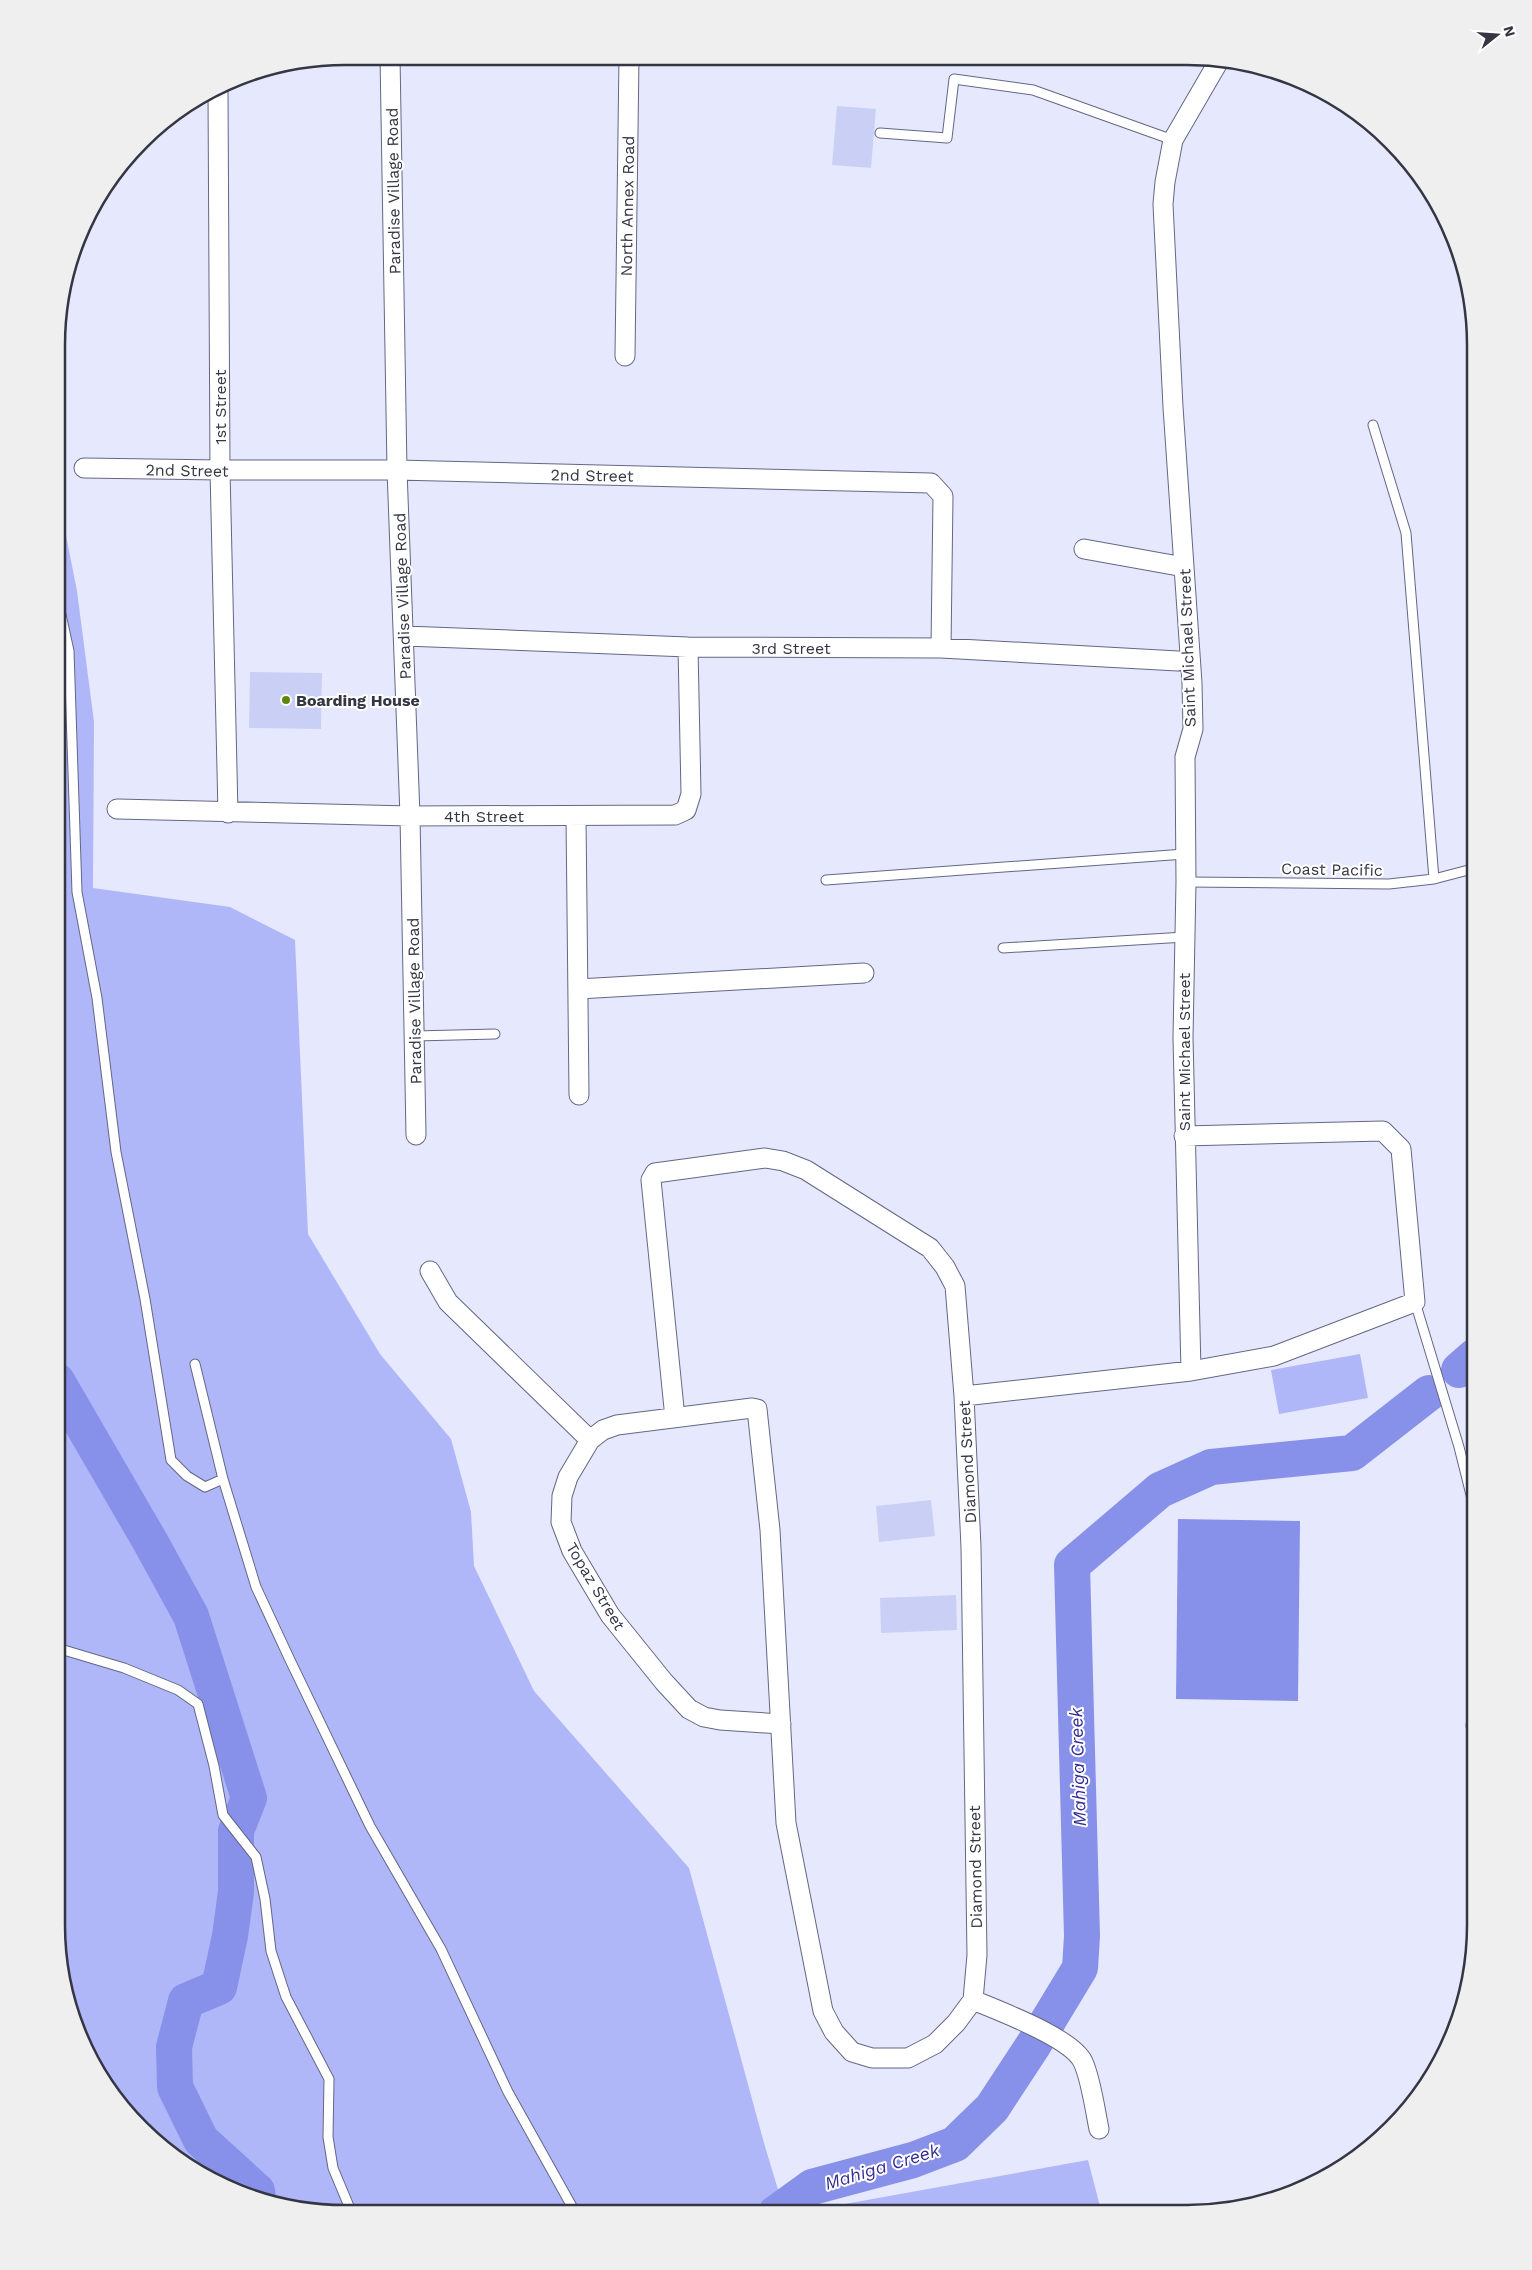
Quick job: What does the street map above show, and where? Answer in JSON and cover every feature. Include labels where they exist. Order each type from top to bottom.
[{"type":"street","name":"Paradise Village Road","points":[[390,65],[397,470],[410,816],[416,1135]]},
{"type":"street","name":"North Annex Road","points":[[625,356],[629,65]]},
{"type":"street","name":"Saint Michael Street","points":[[1191,1371],[1182,1038],[1186,882],[1185,757],[1193,729],[1192,683],[1173,407],[1163,204],[1173,140],[1216,67]]},
{"type":"street","name":"1st Street","points":[[218,96],[220,470],[228,813]]},
{"type":"street","name":"2nd Street","points":[[84,468],[397,470],[931,483],[943,496],[941,648]]},
{"type":"street","points":[[1084,549],[1184,567]]},
{"type":"street","name":"3rd Street","points":[[404,636],[688,647],[941,648],[1178,661]]},
{"type":"street","name":"4th Street","points":[[117,808],[228,813],[410,816],[576,817],[675,815],[686,810],[691,794],[688,647]]},
{"type":"street","points":[[576,817],[578,1095]]},
{"type":"street","points":[[578,989],[864,973]]},
{"type":"street","points":[[964,1396],[1191,1371],[1274,1356],[1415,1302],[1401,1149],[1382,1130],[1184,1136]]},
{"type":"street","name":"Diamond Street","points":[[675,1418],[652,1176],[658,1172],[765,1158],[783,1161],[806,1170],[930,1248],[945,1267],[955,1286],[964,1396],[971,1547],[977,1955],[973,2000]]},
{"type":"street","points":[[430,1271],[448,1302],[590,1440]]},
{"type":"street","name":"Topaz Street","points":[[752,1408],[757,1409],[770,1530],[781,1724],[704,1718],[689,1709],[664,1682],[610,1615],[572,1551],[561,1522],[562,1496],[568,1476],[590,1440],[603,1430],[617,1425],[675,1418],[752,1408]]},
{"type":"street","points":[[781,1724],[786,1823],[823,2011],[834,2032],[852,2052],[872,2058],[908,2058],[935,2044],[956,2023],[973,2000],[1060,2040],[1076,2050],[1083,2062],[1100,2129]]},
{"type":"lane","points":[[880,134],[947,138],[954,79],[1033,90],[1173,140]]},
{"type":"lane","points":[[1373,425],[1406,533],[1434,879]]},
{"type":"lane","points":[[65,633],[69,651],[77,892],[97,998],[116,1152],[145,1299],[171,1460],[187,1476],[205,1487],[223,1479]]},
{"type":"lane","points":[[826,880],[1185,854]]},
{"type":"lane","name":"Coast Pacific","points":[[1186,882],[1389,884],[1434,879],[1467,870]]},
{"type":"lane","points":[[1003,948],[1185,937]]},
{"type":"lane","points":[[415,1036],[495,1034]]},
{"type":"lane","points":[[1415,1302],[1467,1479]]},
{"type":"lane","points":[[196,1364],[223,1479],[256,1587],[370,1826],[441,1949],[508,2092],[571,2205]]},
{"type":"lane","points":[[65,1650],[124,1668],[178,1690],[198,1704],[214,1766],[223,1815],[256,1856],[265,1899],[271,1951],[286,1996],[329,2079],[328,2137],[333,2168],[348,2205]]},
{"type":"shaded area","points":[[65,530],[77,591],[94,722],[93,888],[230,907],[295,940],[308,1234],[380,1354],[451,1439],[471,1512],[474,1566],[534,1691],[689,1868],[783,2205],[345,2205],[309,2203],[291,2200],[238,2184],[205,2167],[175,2147],[147,2123],[123,2095],[103,2065],[86,2032],[70,1979],[65,1925]]},
{"type":"shaded area","points":[[1360,1354],[1368,1398],[1279,1414],[1271,1370]]},
{"type":"shaded area","points":[[1178,1519],[1300,1521],[1298,1701],[1176,1699]]},
{"type":"shaded area","points":[[1088,2160],[1100,2205],[839,2205]]},
{"type":"building","points":[[837,106],[876,109],[871,168],[832,165]]},
{"type":"building","name":"Boarding House","points":[[250,672],[322,673],[321,729],[249,728]]},
{"type":"building","points":[[931,1500],[935,1536],[879,1542],[876,1506]]},
{"type":"building","points":[[956,1595],[957,1630],[881,1633],[880,1598]]},
{"type":"waterway","name":"Mahiga Creek","points":[[1459,1370],[1467,1363]]},
{"type":"waterway","name":"Mahiga Creek","points":[[787,2205],[812,2187],[913,2160],[955,2144],[992,2108],[1080,1968],[1082,1936],[1072,1565],[1160,1490],[1211,1467],[1352,1453],[1429,1393]]},
{"type":"waterway","points":[[65,1395],[191,1616],[249,1798],[236,1831],[236,1892],[230,1936],[219,1987],[186,2001],[174,2047],[175,2087],[201,2140],[256,2190]]},
{"type":"place","name":"Boarding House","points":[[286,700]]}]
